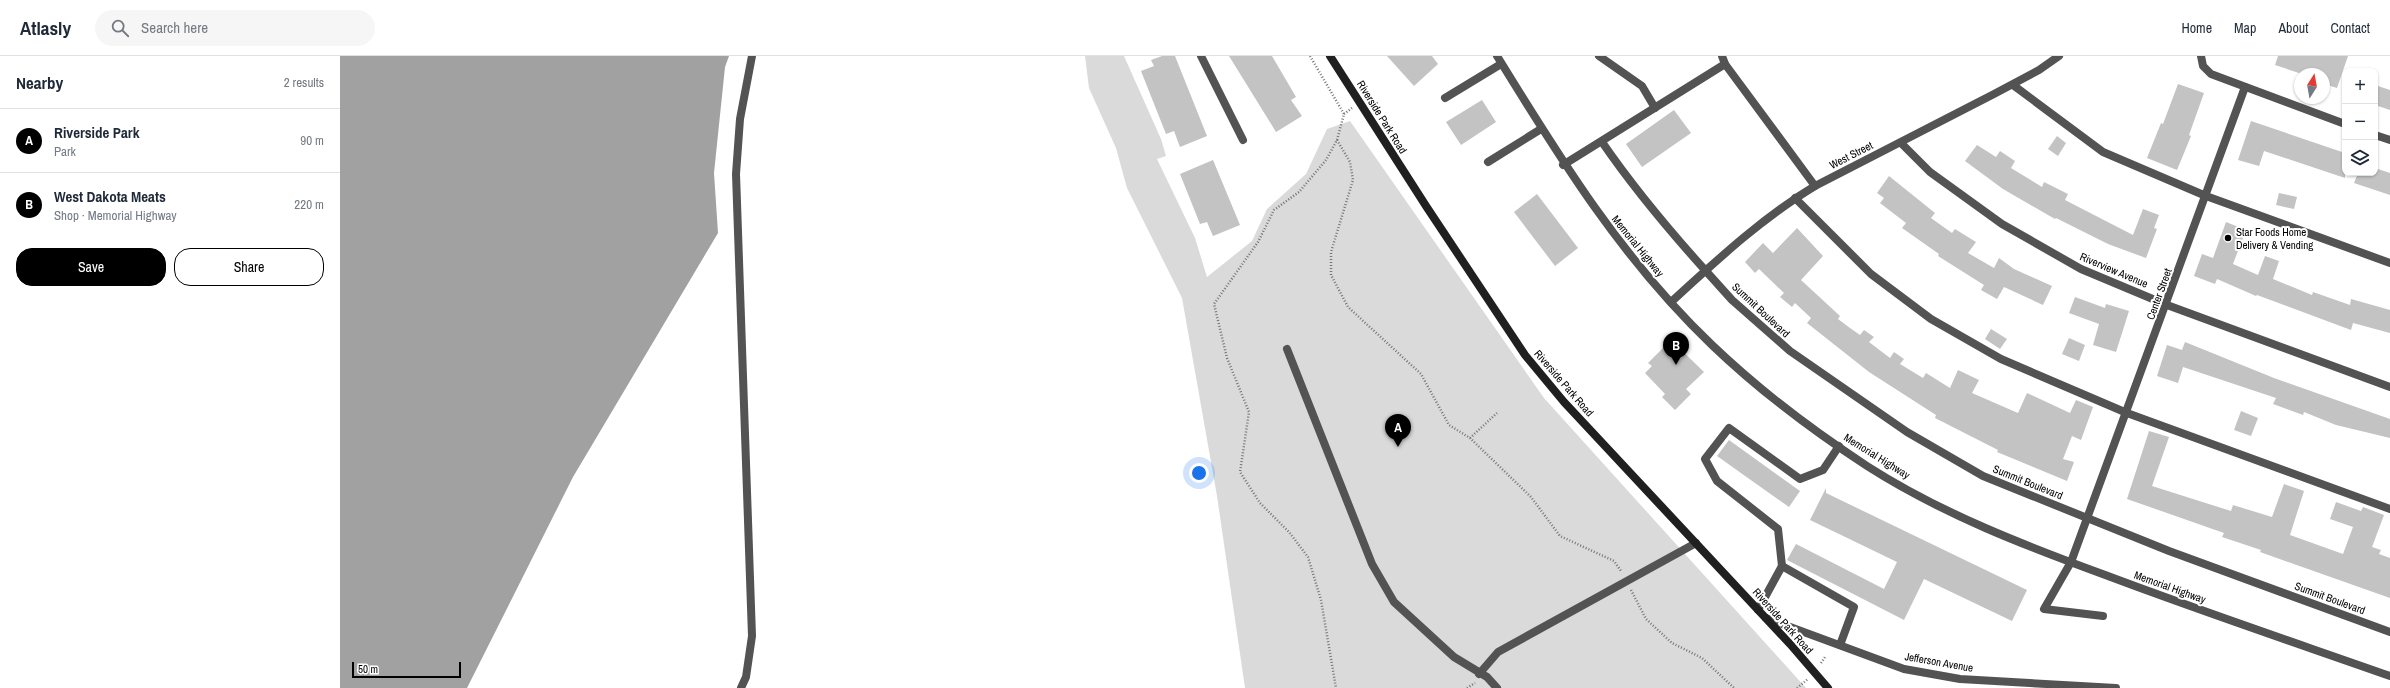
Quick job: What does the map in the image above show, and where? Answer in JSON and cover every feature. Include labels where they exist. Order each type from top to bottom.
[{"type":"main road","name":"Riverside Park Road","points":[[1330,56],[1426,206],[1525,355],[1564,402],[1766,618],[1828,688]]},
{"type":"street","points":[[741,688],[746,676],[752,636],[736,174],[740,119],[752,56]]},
{"type":"street","points":[[1201,56],[1243,140]]},
{"type":"street","name":"Memorial Highway","points":[[1497,56],[1564,165],[1615,237],[1671,302],[1711,344],[1754,382],[1839,446],[1868,466],[1921,496],[2027,546],[2390,676]]},
{"type":"street","points":[[1599,56],[1642,86],[1655,108]]},
{"type":"street","name":"West Street","points":[[1671,302],[1705,270],[1768,217],[1795,198],[1815,186],[2013,85],[2059,56]]},
{"type":"street","points":[[2202,56],[2203,66],[2211,74],[2342,123]]},
{"type":"street","points":[[1564,165],[1655,108],[1724,60],[1815,186]]},
{"type":"street","points":[[1445,98],[1502,64]]},
{"type":"street","points":[[2013,85],[2103,152],[2206,196],[2390,263]]},
{"type":"street","name":"Center Street","points":[[2103,616],[2044,609],[2071,562],[2088,518],[2167,305],[2245,87]]},
{"type":"street","points":[[1488,162],[1541,129]]},
{"type":"street","points":[[2378,136],[2390,140]]},
{"type":"street","name":"Summit Boulevard","points":[[1602,142],[1624,174],[1670,231],[1732,300],[1790,351],[1907,432],[1983,476],[2088,518],[2390,632]]},
{"type":"street","name":"Riverview Avenue","points":[[1901,143],[1930,172],[2002,224],[2080,269],[2167,305],[2390,387]]},
{"type":"street","points":[[1795,198],[1871,274],[1931,319],[2001,359],[2127,413],[2390,509]]},
{"type":"street","points":[[1287,349],[1372,564],[1394,602],[1454,657],[1486,677],[1497,688]]},
{"type":"street","points":[[1758,610],[1782,566],[1778,529],[1717,481],[1705,459],[1729,428],[1800,479],[1823,470],[1839,446]]},
{"type":"street","points":[[1479,674],[1498,652],[1696,543]]},
{"type":"street","points":[[1782,566],[1854,607],[1840,645]]},
{"type":"street","name":"Jefferson Avenue","points":[[1766,618],[1904,669],[1960,678],[2116,688]]},
{"type":"path","points":[[1337,140],[1350,162],[1353,180],[1331,252],[1331,275],[1348,307],[1421,374],[1449,425],[1470,438],[1531,497],[1560,536],[1614,561],[1646,619],[1672,643],[1702,658],[1734,688]]},
{"type":"path","points":[[1470,438],[1497,413]]},
{"type":"shaded area","points":[[340,56],[729,56],[725,67],[714,173],[718,233],[573,477],[467,688],[340,688]]},
{"type":"shaded area","points":[[1085,56],[1124,56],[1161,139],[1166,156],[1157,159],[1195,238],[1207,277],[1252,241],[1267,209],[1306,174],[1327,129],[1350,121],[1544,398],[1806,688],[1245,688],[1217,496],[1182,298],[1127,188],[1116,148],[1089,88]]},
{"type":"building","points":[[1162,56],[1175,56],[1207,136],[1180,147],[1174,131],[1166,134],[1141,71],[1154,66],[1151,60]]},
{"type":"building","points":[[1229,56],[1272,56],[1296,97],[1291,100],[1302,116],[1276,132]]},
{"type":"building","points":[[1387,56],[1432,56],[1438,64],[1414,86]]},
{"type":"building","points":[[2278,56],[2348,56],[2344,68],[2342,68],[2342,73],[2337,88],[2330,86],[2330,68],[2294,68],[2294,71],[2275,65]]},
{"type":"building","points":[[2178,84],[2204,93],[2189,135],[2191,136],[2177,170],[2147,158],[2161,123],[2163,124]]},
{"type":"building","points":[[2378,86],[2390,90],[2390,110],[2378,106]]},
{"type":"building","points":[[1482,100],[1496,122],[1461,145],[1446,122]]},
{"type":"building","points":[[1674,110],[1691,133],[1642,167],[1626,144]]},
{"type":"building","points":[[2251,121],[2342,152],[2342,176],[2345,176],[2345,178],[2264,151],[2259,166],[2238,160]]},
{"type":"building","points":[[2057,136],[2066,143],[2058,156],[2048,149]]},
{"type":"building","points":[[1977,145],[1996,157],[2000,151],[2015,161],[2011,168],[2042,187],[2044,182],[2068,194],[2065,200],[2133,235],[2143,209],[2159,215],[2154,228],[2157,229],[2146,258],[2108,244],[2056,218],[2055,219],[2003,189],[1965,161]]},
{"type":"building","points":[[1213,160],[1240,225],[1213,236],[1207,222],[1200,224],[1180,174]]},
{"type":"building","points":[[2378,169],[2390,173],[2390,195],[2354,183],[2357,176],[2378,176]]},
{"type":"building","points":[[1889,176],[1935,213],[1931,218],[1952,233],[1955,229],[1976,242],[1968,253],[1994,268],[1999,258],[2014,269],[2052,286],[2043,305],[2004,287],[1997,299],[1981,290],[1984,285],[1938,256],[1939,254],[1902,228],[1906,223],[1880,203],[1884,198],[1877,193]]},
{"type":"building","points":[[2279,193],[2297,197],[2294,209],[2276,205]]},
{"type":"building","points":[[1537,194],[1578,248],[1555,266],[1514,212]]},
{"type":"building","points":[[2226,222],[2246,230],[2233,264],[2258,275],[2265,256],[2279,261],[2273,279],[2312,295],[2313,292],[2350,305],[2351,299],[2390,310],[2390,333],[2353,323],[2351,330],[2257,295],[2256,296],[2217,279],[2215,284],[2194,276],[2202,254],[2213,258]]},
{"type":"building","points":[[1797,228],[1823,256],[1801,280],[1840,316],[1838,319],[1860,335],[1864,330],[1874,337],[1869,342],[1890,358],[1894,352],[1904,359],[1900,364],[1923,378],[1926,373],[1950,388],[1958,370],[1979,380],[1972,393],[2018,413],[2027,393],[2070,413],[2076,400],[2093,407],[2081,440],[2072,436],[2063,459],[2074,462],[2067,481],[1997,452],[1998,450],[1935,418],[1936,415],[1869,372],[1807,323],[1811,318],[1795,303],[1792,307],[1780,297],[1784,293],[1759,269],[1755,273],[1745,262],[1763,243],[1773,253]]},
{"type":"building","points":[[2075,297],[2105,308],[2106,304],[2129,311],[2116,352],[2093,345],[2099,324],[2069,313]]},
{"type":"building","points":[[1991,329],[2007,339],[2000,349],[1985,339]]},
{"type":"building","points":[[2069,338],[2085,345],[2079,361],[2062,354]]},
{"type":"building","points":[[1671,340],[1704,372],[1686,389],[1691,394],[1675,410],[1662,397],[1665,394],[1645,373],[1652,366],[1648,363]]},
{"type":"building","points":[[2185,342],[2274,378],[2390,419],[2390,438],[2336,425],[2304,412],[2303,415],[2273,404],[2276,398],[2183,367],[2178,383],[2157,376],[2167,345],[2182,350]]},
{"type":"building","points":[[2241,411],[2258,418],[2251,436],[2234,430]]},
{"type":"building","points":[[2149,431],[2169,437],[2152,486],[2231,511],[2233,505],[2272,517],[2284,484],[2304,491],[2290,535],[2343,554],[2353,527],[2330,519],[2336,502],[2361,511],[2363,507],[2384,515],[2372,547],[2381,550],[2379,554],[2390,558],[2390,598],[2260,552],[2261,550],[2222,537],[2224,533],[2127,499]]},
{"type":"building","points":[[1729,440],[1800,491],[1789,507],[1717,456]]},
{"type":"building","points":[[1826,488],[1826,493],[2027,590],[2012,621],[1924,579],[1904,620],[1787,560],[1796,544],[1884,589],[1897,562],[1810,520]]},
{"type":"place","name":"Star Foods Home Delivery & Vending","points":[[2228,238]]},
{"type":"place","name":"West Dakota Meats","points":[[1676,365]]},
{"type":"place","name":"Riverside Park","points":[[1398,447]]}]
